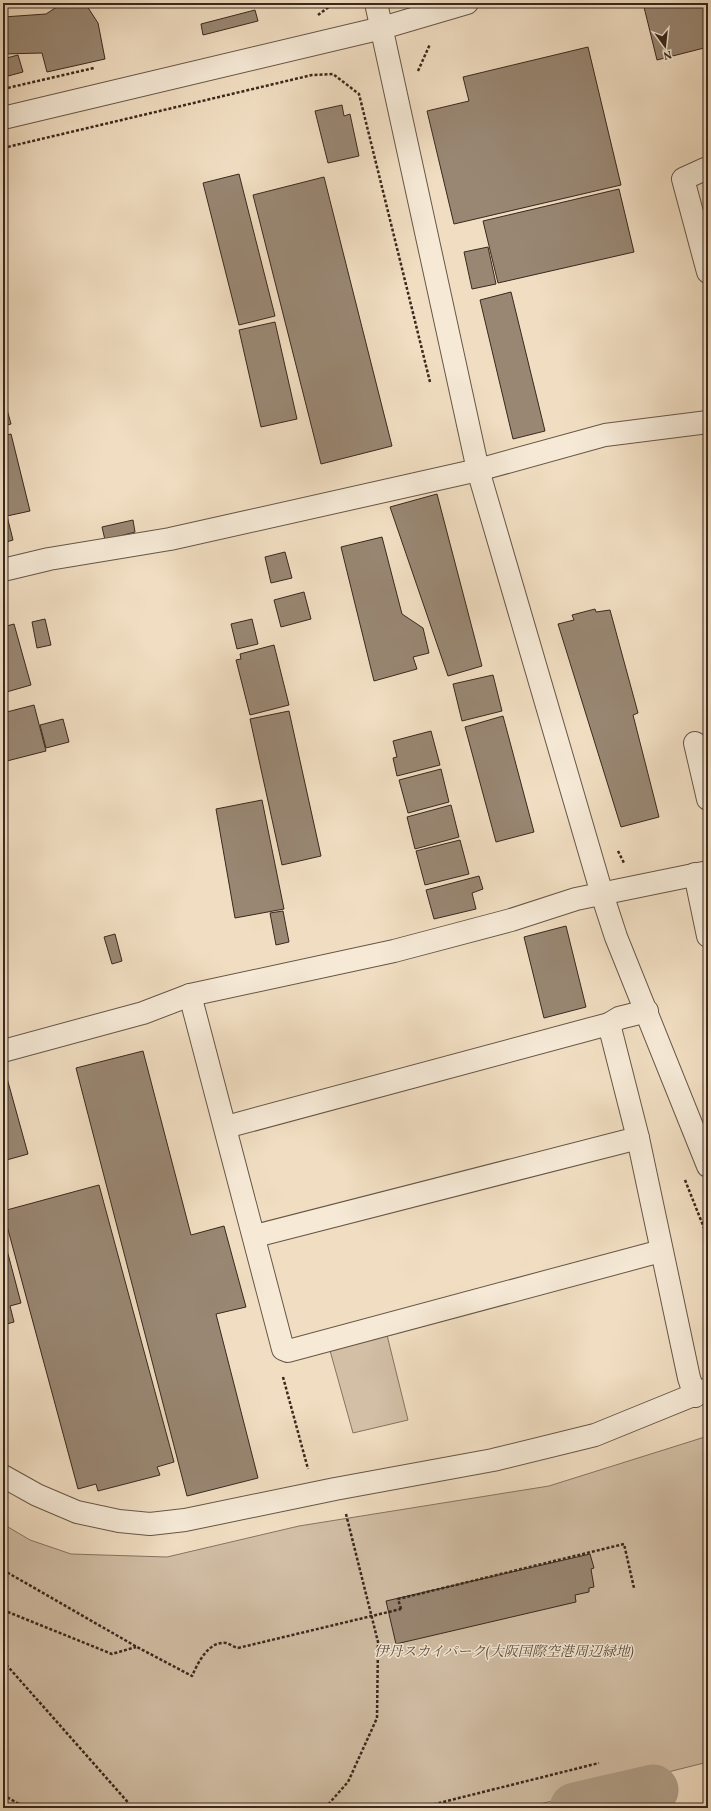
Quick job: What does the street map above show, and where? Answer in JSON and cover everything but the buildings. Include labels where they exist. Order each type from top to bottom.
[{"type":"street","points":[[376,3],[478,470],[602,894],[616,937],[708,1166]]},
{"type":"street","points":[[3,118],[382,28],[467,3]]},
{"type":"street","points":[[705,168],[683,179],[705,247],[708,272]]},
{"type":"street","points":[[3,570],[49,559],[170,539],[478,470],[606,435],[708,422]]},
{"type":"street","points":[[695,742],[708,799]]},
{"type":"street","points":[[3,1051],[143,1014],[190,995],[394,951],[511,920],[549,907],[702,873],[708,936]]},
{"type":"street","points":[[190,995],[255,1236],[283,1349],[288,1351],[662,1251]]},
{"type":"street","points":[[226,1127],[609,1024],[619,1018],[647,1011]]},
{"type":"street","points":[[3,1476],[37,1495],[76,1512],[150,1524],[185,1520],[493,1460],[596,1435],[701,1392],[689,1378],[638,1138],[609,1024]]},
{"type":"street","points":[[255,1236],[638,1138]]},
{"type":"path","points":[[3,148],[312,75],[333,74],[359,94],[430,384]]},
{"type":"path","points":[[283,1349],[280,1364],[314,1494]]},
{"type":"path","points":[[325,1808],[348,1782],[377,1718],[378,1642],[344,1508]]},
{"type":"path","points":[[3,1570],[136,1647],[192,1676],[199,1660],[211,1647],[225,1643],[238,1648],[401,1609],[398,1599],[624,1544],[634,1588]]},
{"type":"path","points":[[3,1610],[112,1654],[136,1647]]},
{"type":"path","points":[[3,1661],[133,1808]]},
{"type":"path","points":[[419,1808],[599,1763]]},
{"type":"path","points":[[3,1795],[26,1808]]},
{"type":"green space","points":[[386,1331],[408,1420],[353,1433],[329,1347]]},
{"type":"green space","name":"伊丹スカイパーク(大阪国際空港周辺緑地)","points":[[708,1436],[708,1762],[524,1808],[3,1808],[3,1524],[30,1540],[71,1554],[167,1557],[299,1526],[549,1486]]},
{"type":"waterway","points":[[575,1808],[653,1790]]}]
